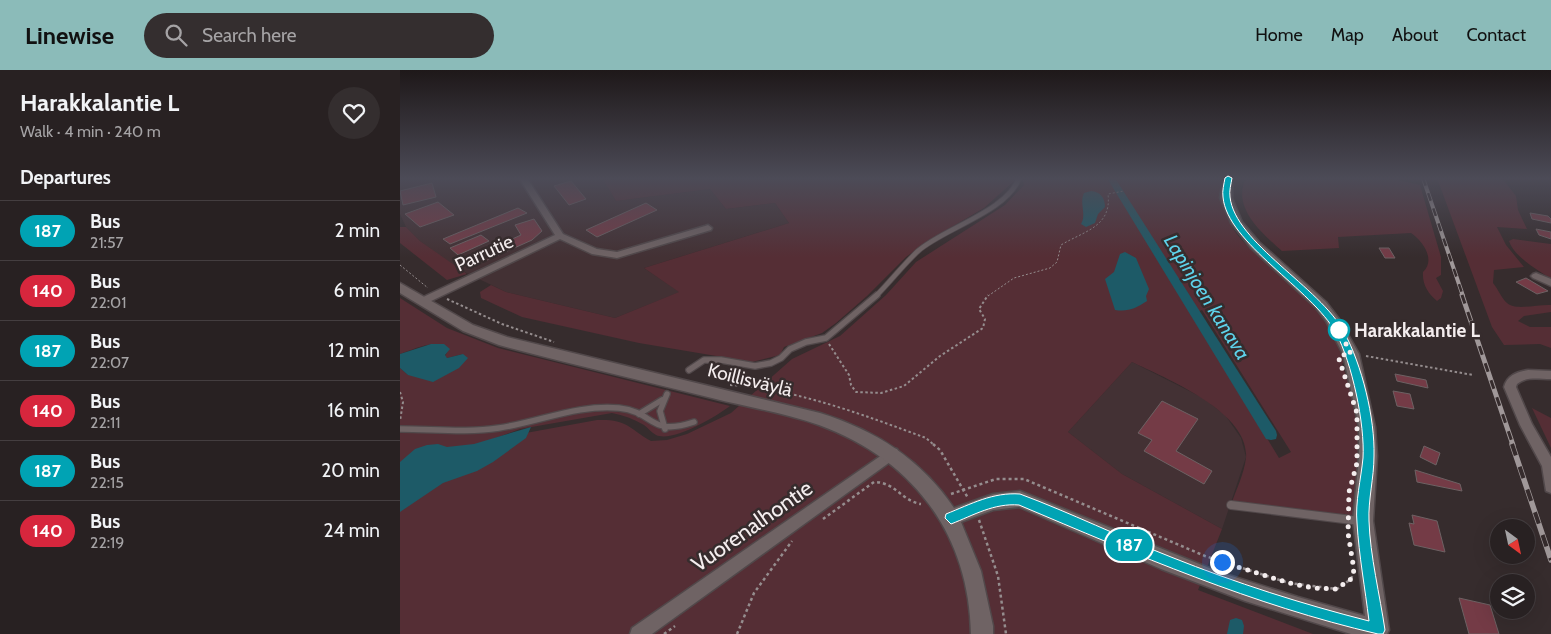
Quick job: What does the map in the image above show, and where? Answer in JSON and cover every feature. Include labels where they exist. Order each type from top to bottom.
[{"type":"main road","points":[[951,518],[991,501],[1006,498],[1020,500],[1168,562],[1247,592],[1310,613],[1378,632],[1363,521],[1368,456],[1367,428],[1359,385],[1347,345],[1321,305],[1255,245],[1237,223],[1229,204]]},
{"type":"main road","name":"Koillisväylä","points":[[400,287],[468,328],[504,341],[820,419],[850,429],[892,454],[940,498],[951,518],[965,548],[979,598],[982,634]]},
{"type":"street","points":[[540,204],[560,236],[595,252],[617,254],[708,228]]},
{"type":"street","name":"Parrutie","points":[[422,301],[560,236]]},
{"type":"street","points":[[1536,276],[1551,283]]},
{"type":"street","points":[[1551,375],[1519,376],[1511,382],[1510,387],[1526,426],[1549,466],[1551,488]]},
{"type":"street","name":"Vuorenalhontie","points":[[638,634],[892,454]]},
{"type":"lane","points":[[690,370],[704,360],[721,360],[755,366],[771,363],[781,358],[790,349],[806,342],[826,338],[877,294],[910,258],[992,204]]},
{"type":"lane","points":[[639,414],[662,400],[667,394]]},
{"type":"lane","points":[[662,400],[659,412],[665,429]]},
{"type":"lane","points":[[400,429],[438,428],[475,431],[514,426],[595,409],[622,408],[639,414],[655,426],[665,429],[679,428],[694,422]]},
{"type":"lane","points":[[1231,505],[1330,515],[1363,521]]},
{"type":"path","points":[[826,338],[849,375],[851,385],[856,392],[883,394],[899,387],[917,377],[931,362],[953,346],[983,328],[985,319],[980,309],[990,294],[1014,278],[1044,271],[1057,262],[1062,245],[1094,227],[1110,210],[1111,204]]},
{"type":"path","points":[[1361,355],[1473,375]]},
{"type":"path","points":[[400,392],[403,402],[400,420]]},
{"type":"path","points":[[822,520],[874,482],[883,481],[892,484],[910,501],[917,504],[926,504],[998,477],[1012,476],[1024,479],[1205,556],[1289,583],[1336,589],[1351,579],[1354,570],[1370,573]]},
{"type":"path","points":[[777,551],[799,535]]},
{"type":"path","points":[[737,634],[754,594],[792,541]]},
{"type":"path","points":[[664,634],[677,624]]},
{"type":"shaded area","points":[[400,204],[722,204],[726,209],[776,204],[789,223],[644,268],[680,292],[615,318],[506,292],[456,268],[420,241],[406,227],[400,214]]},
{"type":"shaded area","points":[[722,204],[764,204],[726,209]]},
{"type":"shaded area","points":[[776,204],[988,204],[928,241],[906,257],[867,296],[822,333],[784,347],[780,355],[752,362],[639,343],[522,317],[481,298],[480,292],[491,285],[506,292],[615,318],[679,292],[644,268],[789,223]]},
{"type":"shaded area","points":[[1224,204],[1227,217],[1235,231],[1246,244],[1287,278],[1315,307],[1348,360],[1342,364],[1359,414],[1363,521],[1231,505],[1242,476],[1246,458],[1244,441],[1235,426],[1203,399],[1184,387],[1132,362],[1068,432],[1122,474],[1222,529],[1198,590],[1313,634],[400,634],[400,368],[408,375],[463,354],[447,358],[445,356],[449,349],[438,344],[431,344],[400,354],[400,298],[447,328],[498,348],[730,406],[705,422],[672,435],[656,435],[636,421],[612,413],[520,429],[493,439],[597,420],[607,420],[626,425],[651,441],[667,440],[687,434],[731,413],[792,359],[840,336],[886,295],[916,262],[1005,205]],"holes":[[[1202,310],[1291,452],[1279,458],[1191,314]]]},
{"type":"shaded area","points":[[1244,204],[1426,204],[1441,257],[1441,275],[1436,278],[1443,291],[1441,298],[1437,301],[1426,288],[1423,272],[1427,267],[1428,256],[1420,241],[1411,233],[1338,237],[1339,248],[1282,251],[1258,228]]},
{"type":"shaded area","points":[[1447,204],[1517,204],[1527,229],[1497,227],[1506,245],[1524,267],[1494,270],[1493,283],[1503,299],[1516,307],[1551,305],[1551,312],[1524,316],[1518,321],[1530,327],[1551,327],[1551,348],[1540,344],[1504,345],[1492,327]]},
{"type":"shaded area","points":[[400,227],[406,227],[420,241],[467,274],[447,280],[400,243]]},
{"type":"shaded area","points":[[1513,239],[1551,244],[1551,279],[1516,252],[1509,241]]},
{"type":"shaded area","points":[[1132,362],[1203,398],[1225,415],[1241,438],[1246,457],[1222,529],[1122,474],[1068,432]]},
{"type":"shaded area","points":[[1532,408],[1551,418],[1551,448]]},
{"type":"water","points":[[1082,204],[1105,204],[1105,207],[1098,214],[1095,223],[1086,227],[1081,224],[1083,217]]},
{"type":"water","points":[[1125,252],[1136,258],[1149,289],[1146,296],[1147,301],[1132,309],[1115,310],[1105,279],[1114,272],[1120,254]]},
{"type":"water","points":[[431,344],[444,344],[450,349],[445,355],[447,358],[463,354],[468,358],[459,368],[433,382],[408,375],[400,368],[400,354]]},
{"type":"water","points":[[531,427],[526,438],[493,462],[477,471],[443,483],[400,512],[400,462],[415,449],[438,444],[447,447],[474,444]]},
{"type":"building","points":[[432,204],[441,204],[454,215],[420,227],[405,214]]},
{"type":"building","points":[[643,204],[648,204],[657,210],[597,237],[586,230]]},
{"type":"building","points":[[518,208],[527,213],[450,244],[443,239]]},
{"type":"building","points":[[1530,213],[1548,216],[1551,219],[1551,223],[1532,219]]},
{"type":"building","points":[[534,219],[542,231],[532,240],[474,266],[466,260],[521,235],[515,225]]},
{"type":"building","points":[[1536,229],[1551,232],[1551,239],[1539,235]]},
{"type":"building","points":[[481,235],[489,241],[458,255],[450,248]]},
{"type":"building","points":[[1379,248],[1389,248],[1395,258],[1385,258]]},
{"type":"building","points":[[1526,278],[1548,291],[1537,294],[1516,282]]},
{"type":"building","points":[[1395,374],[1426,380],[1428,388],[1397,381]]},
{"type":"building","points":[[1393,391],[1410,394],[1414,409],[1397,406]]},
{"type":"building","points":[[1162,401],[1198,419],[1176,451],[1212,471],[1204,484],[1144,451],[1152,440],[1138,433]]},
{"type":"building","points":[[1424,446],[1440,453],[1436,465],[1420,457]]},
{"type":"building","points":[[1415,470],[1460,484],[1462,491],[1417,482]]},
{"type":"building","points":[[1412,515],[1437,521],[1445,552],[1414,545],[1409,523],[1414,524]]},
{"type":"building","points":[[1459,598],[1490,605],[1490,619],[1494,619],[1499,634],[1469,634]]},
{"type":"waterway","name":"Lapinjoen kanava","points":[[1127,204],[1271,435]]},
{"type":"waterway","name":"Lapinjoen kanava","points":[[1235,634],[1236,626]]},
{"type":"railway","points":[[1432,204],[1463,296]]},
{"type":"railway","points":[[1462,295],[1513,445]]},
{"type":"railway","points":[[1512,444],[1551,560]]},
{"type":"bus line","name":"187","points":[[951,518],[991,501],[1006,498],[1020,500],[1048,509],[1168,562],[1247,592],[1310,613],[1378,630],[1363,521],[1367,490],[1367,428],[1351,354],[1339,330],[1321,305],[1243,232],[1232,216],[1228,204]]},
{"type":"place","name":"Harakkalantie L","points":[[1339,330]]},
{"type":"route","points":[[1222,562],[1289,583],[1313,588],[1336,589],[1351,579],[1354,570],[1348,533],[1349,492],[1357,463],[1357,413],[1339,359],[1343,353],[1351,354],[1339,330]]}]
